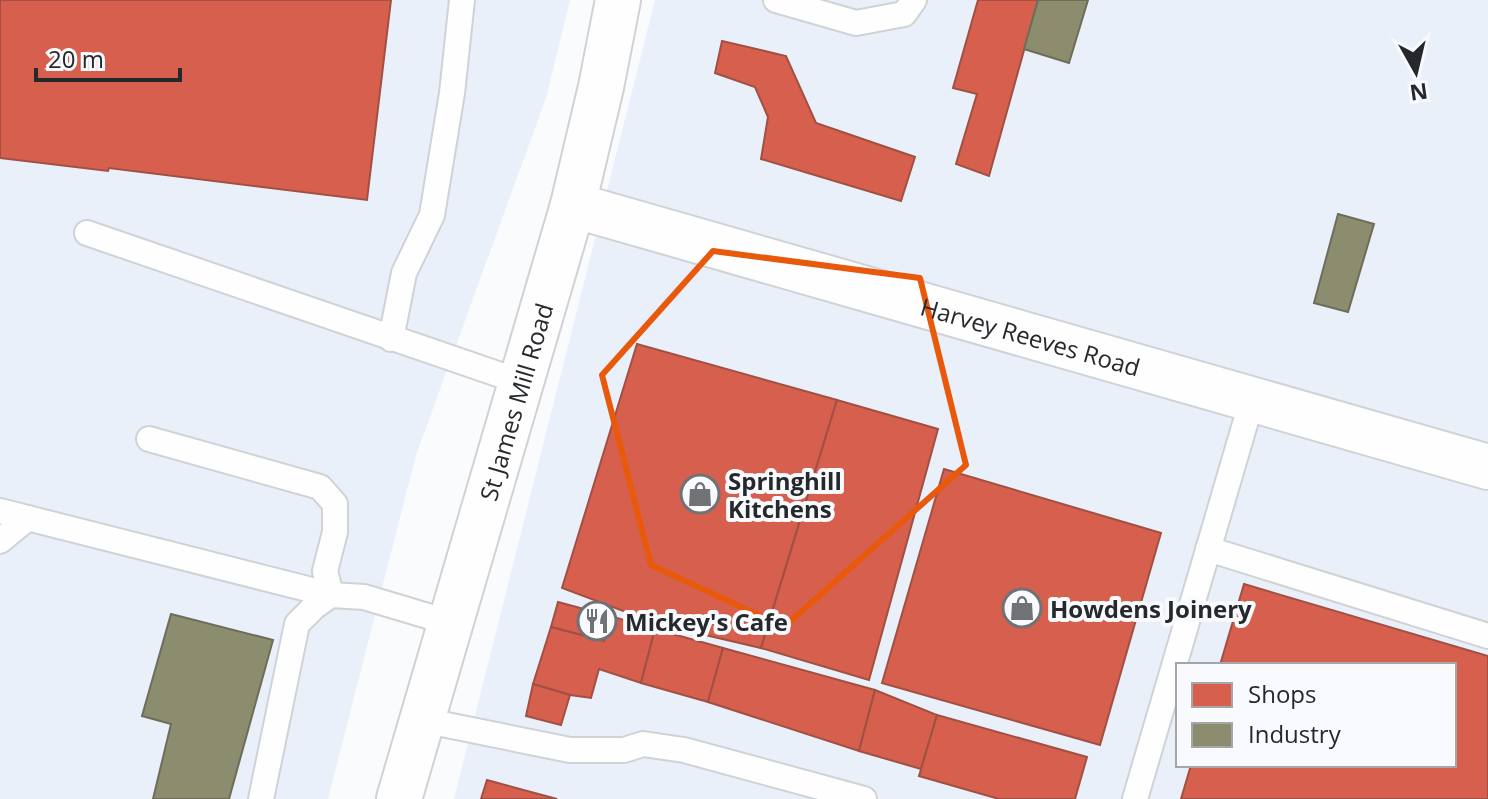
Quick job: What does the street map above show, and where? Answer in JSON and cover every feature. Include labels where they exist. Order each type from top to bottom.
[{"type":"street","name":"St James Mill Road","points":[[399,799],[573,205],[618,0]]},
{"type":"street","name":"Harvey Reeves Road","points":[[573,205],[1252,400],[1485,458]]},
{"type":"lane","points":[[391,339],[404,273],[432,215],[452,93],[462,0]]},
{"type":"lane","points":[[776,0],[856,23],[904,14],[914,0]]},
{"type":"lane","points":[[87,233],[521,382]]},
{"type":"lane","points":[[1135,799],[1252,400]]},
{"type":"lane","points":[[149,439],[320,487],[335,504],[335,532],[325,571],[331,595]]},
{"type":"lane","points":[[0,511],[331,595],[364,597],[451,623]]},
{"type":"lane","points":[[0,541],[28,518]]},
{"type":"lane","points":[[1208,549],[1488,636]]},
{"type":"lane","points":[[261,799],[297,624],[331,595]]},
{"type":"lane","points":[[422,720],[570,750],[624,750],[643,744],[684,750],[864,799]]},
{"type":"highlighted area","points":[[713,251],[920,278],[966,465],[784,627],[651,565],[602,375]]},
{"type":"shaded area","points":[[0,0],[570,0],[546,98],[416,455],[328,799],[0,799]]},
{"type":"shaded area","points":[[655,0],[1488,0],[1488,799],[454,799]]},
{"type":"building: Shops","points":[[0,0],[391,0],[367,200],[109,168],[108,171],[0,158]]},
{"type":"building: Shops","points":[[978,0],[1038,0],[989,176],[956,164],[977,94],[953,88]]},
{"type":"building: Shops","points":[[722,41],[786,56],[816,123],[915,157],[901,201],[761,159],[768,117],[755,87],[715,73]]},
{"type":"building: Shops","name":"Springhill Kitchens","points":[[637,344],[837,400],[761,648],[658,624],[562,588]]},
{"type":"building: Shops","points":[[837,400],[938,429],[869,680],[761,648]]},
{"type":"building: Shops","name":"Howdens Joinery","points":[[944,469],[1161,533],[1100,745],[882,683]]},
{"type":"building: Shops","points":[[1244,584],[1488,656],[1488,799],[1181,799],[1190,767],[1456,767],[1456,663],[1221,663]]},
{"type":"building: Shops","points":[[558,602],[610,616],[604,641],[551,627]]},
{"type":"building: Shops","points":[[610,616],[655,629],[641,683],[599,669],[591,698],[533,684],[551,627],[604,641]]},
{"type":"building: Shops","points":[[655,629],[723,648],[708,702],[641,683]]},
{"type":"building: Shops","points":[[723,648],[875,690],[859,751],[708,702]]},
{"type":"building: Shops","points":[[533,684],[570,695],[561,725],[526,716]]},
{"type":"building: Shops","points":[[875,690],[937,715],[921,769],[859,751]]},
{"type":"building: Shops","points":[[937,715],[1087,757],[1075,799],[999,799],[919,776]]},
{"type":"building: Shops","points":[[487,780],[557,799],[481,799]]},
{"type":"building: Industry","points":[[1038,0],[1088,0],[1069,63],[1024,49]]},
{"type":"building: Industry","points":[[1338,214],[1374,224],[1348,312],[1314,303]]},
{"type":"building: Industry","points":[[171,614],[273,640],[229,799],[153,799],[171,724],[142,716]]},
{"type":"place","name":"Springhill Kitchens","points":[[700,494]]},
{"type":"place","name":"Howdens Joinery","points":[[1022,608]]},
{"type":"place","name":"Mickey's Cafe","points":[[597,621]]}]
